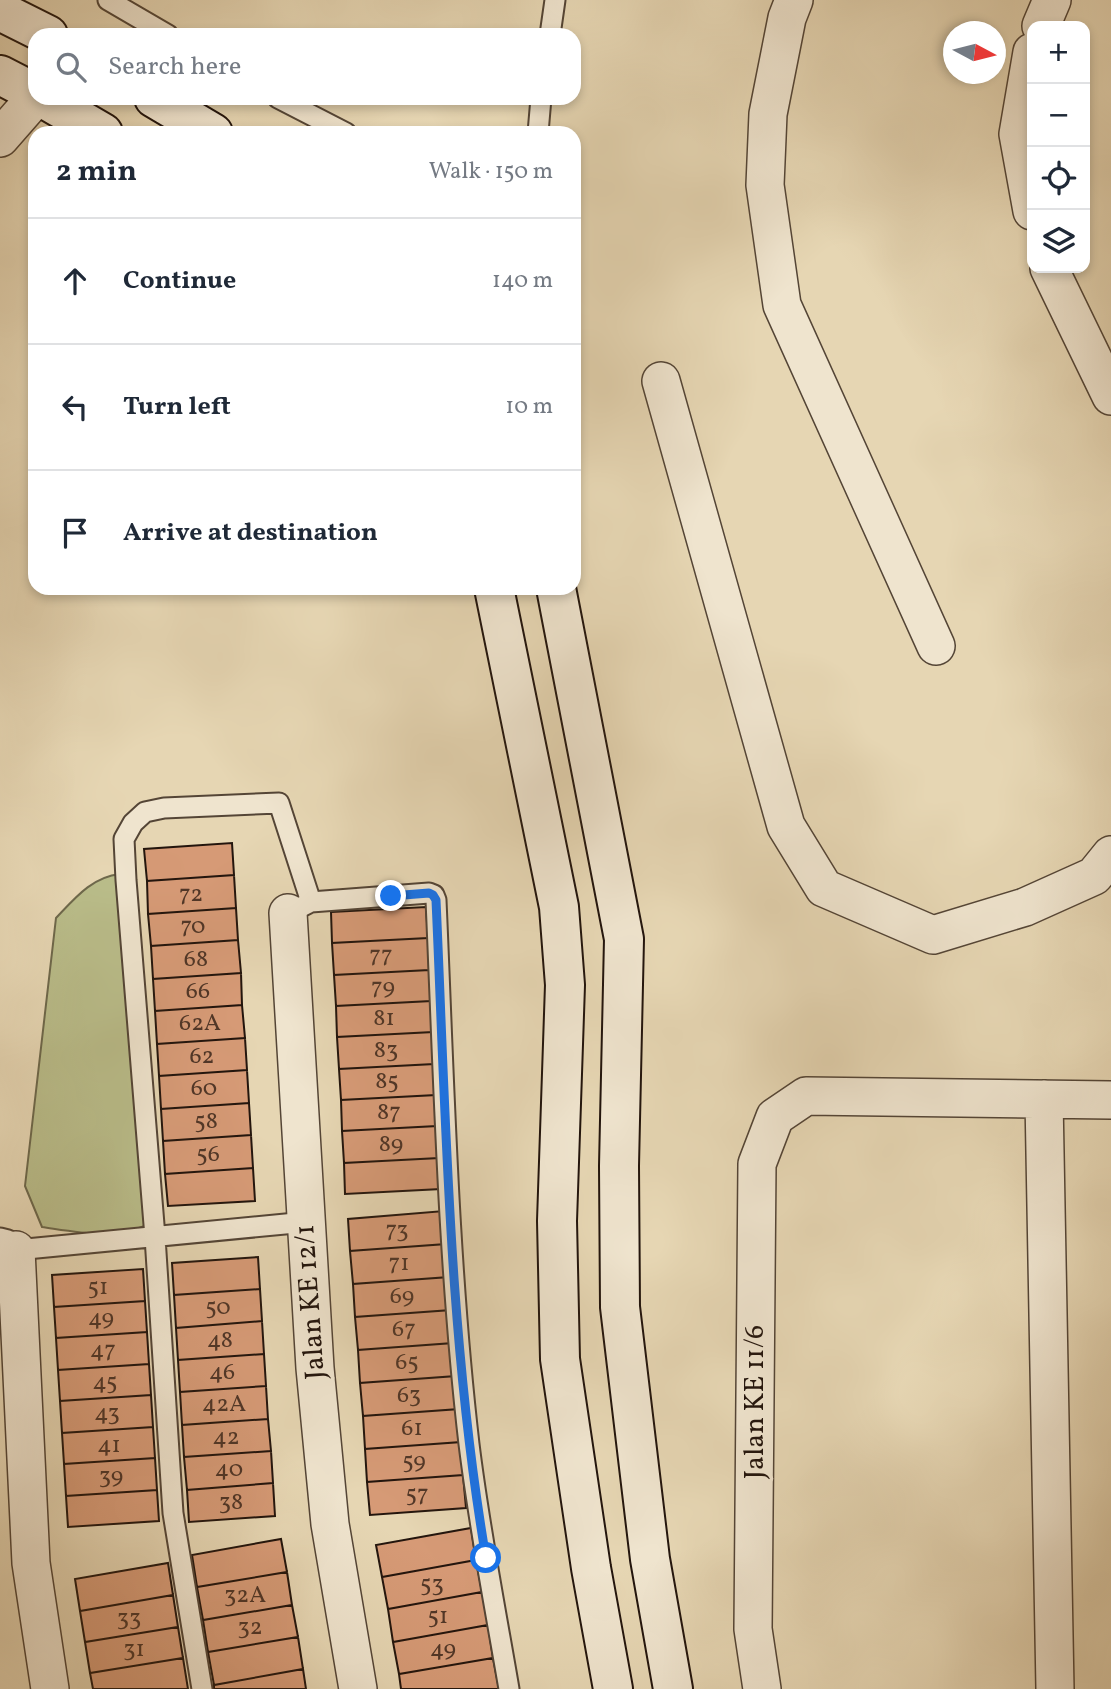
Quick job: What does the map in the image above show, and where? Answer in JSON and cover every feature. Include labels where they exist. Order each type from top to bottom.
[{"type":"main road","points":[[0,11],[34,28]]},
{"type":"main road","points":[[0,75],[28,92]]},
{"type":"main road","points":[[55,105],[91,126]]},
{"type":"main road","points":[[166,105],[200,126]]},
{"type":"main road","points":[[495,595],[559,907],[565,985],[556,1221],[561,1359],[613,1689]]},
{"type":"main road","points":[[557,595],[624,939],[620,1307],[650,1559],[673,1689]]},
{"type":"street","points":[[794,0],[787,18],[768,114],[765,185],[782,305],[936,646]]},
{"type":"street","points":[[1043,21],[1052,0]]},
{"type":"street","points":[[1027,81],[1018,134],[1032,210]]},
{"type":"street","points":[[0,138],[28,104]]},
{"type":"street","points":[[1051,273],[1111,396]]},
{"type":"street","points":[[661,381],[786,826],[824,888],[933,935],[1025,907],[1094,876],[1111,855]]},
{"type":"street","name":"Jalan KE 12/1","points":[[299,907],[306,1222],[314,1368],[330,1524],[358,1689]]},
{"type":"street","name":"Jalan KE 11/6","points":[[762,1689],[753,1629],[757,1164],[775,1117],[806,1096],[1044,1099]]},
{"type":"street","points":[[1055,1689],[1044,1099],[1111,1100]]},
{"type":"street","points":[[8,1244],[31,1563],[50,1689]]},
{"type":"lane","points":[[108,0],[156,28]]},
{"type":"lane","points":[[551,28],[555,0]]},
{"type":"lane","points":[[292,105],[332,126]]},
{"type":"lane","points":[[539,126],[540,105]]},
{"type":"lane","points":[[202,1689],[173,1513],[124,839],[133,823],[145,812],[164,808],[279,803],[299,907],[429,893],[436,900],[456,1303],[469,1441],[509,1689]]},
{"type":"lane","points":[[8,1244],[155,1237],[306,1222]]},
{"type":"green space","points":[[120,874],[147,1225],[109,1234],[42,1227],[25,1186],[56,918],[92,884]]},
{"type":"building","points":[[232,843],[234,875],[147,881],[144,849]]},
{"type":"building","points":[[234,875],[236,908],[148,914],[147,881]]},
{"type":"building","points":[[426,907],[428,938],[332,943],[331,912]]},
{"type":"building","points":[[236,908],[238,940],[151,946],[148,914]]},
{"type":"building","points":[[428,938],[429,970],[334,975],[332,943]]},
{"type":"building","points":[[238,940],[241,973],[153,979],[151,946]]},
{"type":"building","points":[[429,970],[431,1001],[336,1006],[334,975]]},
{"type":"building","points":[[241,973],[242,1005],[155,1011],[153,979]]},
{"type":"building","points":[[431,1001],[433,1032],[337,1037],[336,1006]]},
{"type":"building","points":[[242,1005],[245,1038],[157,1044],[155,1011]]},
{"type":"building","points":[[433,1032],[434,1064],[339,1069],[337,1037]]},
{"type":"building","points":[[245,1038],[247,1070],[159,1076],[157,1044]]},
{"type":"building","points":[[434,1064],[436,1095],[341,1100],[339,1069]]},
{"type":"building","points":[[247,1070],[249,1103],[161,1109],[159,1076]]},
{"type":"building","points":[[436,1095],[437,1126],[342,1131],[341,1100]]},
{"type":"building","points":[[249,1103],[251,1135],[163,1141],[161,1109]]},
{"type":"building","points":[[437,1126],[439,1158],[344,1163],[342,1131]]},
{"type":"building","points":[[251,1135],[253,1168],[165,1174],[163,1141]]},
{"type":"building","points":[[439,1158],[441,1189],[345,1194],[344,1163]]},
{"type":"building","points":[[253,1168],[255,1201],[168,1206],[165,1174]]},
{"type":"building","points":[[444,1211],[446,1244],[350,1251],[348,1219]]},
{"type":"building","points":[[446,1244],[449,1277],[353,1284],[350,1251]]},
{"type":"building","points":[[258,1257],[260,1289],[174,1295],[172,1263]]},
{"type":"building","points":[[143,1269],[145,1301],[54,1307],[52,1275]]},
{"type":"building","points":[[449,1277],[451,1310],[355,1317],[353,1284]]},
{"type":"building","points":[[260,1289],[262,1321],[176,1328],[174,1295]]},
{"type":"building","points":[[145,1301],[147,1332],[56,1338],[54,1307]]},
{"type":"building","points":[[451,1310],[453,1343],[358,1350],[355,1317]]},
{"type":"building","points":[[262,1321],[264,1354],[178,1360],[176,1328]]},
{"type":"building","points":[[147,1332],[149,1364],[58,1370],[56,1338]]},
{"type":"building","points":[[453,1343],[456,1376],[360,1383],[358,1350]]},
{"type":"building","points":[[264,1354],[266,1386],[180,1392],[178,1360]]},
{"type":"building","points":[[149,1364],[151,1395],[60,1401],[58,1370]]},
{"type":"building","points":[[456,1376],[459,1409],[363,1416],[360,1383]]},
{"type":"building","points":[[266,1386],[268,1419],[182,1425],[180,1392]]},
{"type":"building","points":[[151,1395],[153,1427],[62,1433],[60,1401]]},
{"type":"building","points":[[459,1409],[461,1442],[365,1449],[363,1416]]},
{"type":"building","points":[[268,1419],[271,1451],[184,1457],[182,1425]]},
{"type":"building","points":[[153,1427],[155,1458],[64,1464],[62,1433]]},
{"type":"building","points":[[461,1442],[463,1475],[367,1482],[365,1449]]},
{"type":"building","points":[[271,1451],[273,1483],[187,1490],[184,1457]]},
{"type":"building","points":[[155,1458],[157,1490],[66,1496],[64,1464]]},
{"type":"building","points":[[463,1475],[466,1508],[370,1515],[367,1482]]},
{"type":"building","points":[[273,1483],[275,1516],[189,1522],[187,1490]]},
{"type":"building","points":[[157,1490],[159,1521],[68,1527],[66,1496]]},
{"type":"building","points":[[471,1528],[476,1560],[382,1577],[376,1545]]},
{"type":"building","points":[[281,1539],[287,1572],[197,1587],[192,1555]]},
{"type":"building","points":[[476,1560],[482,1592],[388,1609],[382,1577]]},
{"type":"building","points":[[168,1563],[173,1595],[80,1611],[75,1579]]},
{"type":"building","points":[[287,1572],[292,1605],[203,1620],[197,1587]]},
{"type":"building","points":[[482,1592],[488,1625],[393,1642],[388,1609]]},
{"type":"building","points":[[173,1595],[178,1627],[85,1642],[80,1611]]},
{"type":"building","points":[[292,1605],[298,1637],[208,1652],[203,1620]]},
{"type":"building","points":[[488,1625],[493,1658],[399,1674],[393,1642]]},
{"type":"building","points":[[178,1627],[183,1658],[90,1673],[85,1642]]},
{"type":"building","points":[[298,1637],[303,1669],[214,1685],[208,1652]]},
{"type":"building","points":[[183,1658],[188,1689],[93,1689],[90,1673]]},
{"type":"building","points":[[493,1658],[499,1689],[401,1689],[399,1674]]},
{"type":"building","points":[[303,1669],[306,1689],[214,1689],[214,1685]]},
{"type":"route","points":[[391,896],[429,893],[436,900],[456,1303],[469,1441],[486,1558]]}]
